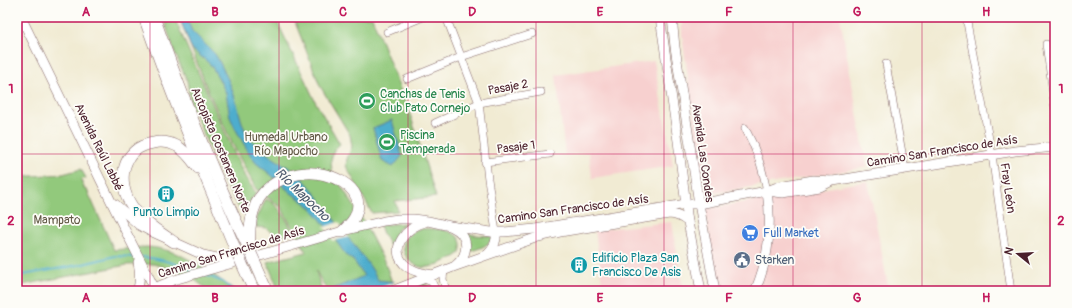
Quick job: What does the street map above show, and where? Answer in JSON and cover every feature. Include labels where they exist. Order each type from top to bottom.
[{"type":"highway","name":"Autopista Costanera Norte","points":[[144,17],[172,94],[207,182],[254,291]]},
{"type":"highway","name":"Autopista Costanera Norte","points":[[154,17],[188,106],[245,240],[249,255],[268,291]]},
{"type":"highway","points":[[174,242],[157,231],[142,218],[135,211],[129,201],[124,190],[123,181],[123,172],[128,160],[137,149],[146,144],[157,142],[169,143],[185,152],[207,182]]},
{"type":"highway","points":[[249,255],[251,218],[256,203],[272,186],[283,178],[294,175],[307,173],[323,174],[342,182],[350,188],[357,198],[358,209],[352,221],[343,231]]},
{"type":"main road","name":"Avenida Raúl Labbé","points":[[21,17],[137,254],[143,272],[152,290]]},
{"type":"main road","name":"Avenida Las Condes","points":[[660,17],[688,222],[701,291]]},
{"type":"main road","name":"Avenida Las Condes","points":[[672,17],[699,204],[715,291]]},
{"type":"main road","name":"Camino San Francisco de Asís","points":[[152,290],[174,280],[226,265],[249,255],[384,221],[398,219],[428,221],[450,226],[496,232],[511,232],[686,204],[699,204],[767,191],[783,193],[820,187],[833,181],[1015,151],[1055,147]]},
{"type":"main road","points":[[755,291],[763,272],[768,245],[769,221],[767,191]]},
{"type":"main road","points":[[111,201],[139,225],[198,252],[224,258],[249,255]]},
{"type":"main road","name":"Camino San Francisco de Asís","points":[[392,291],[444,270],[538,237],[671,214],[680,216],[688,222]]},
{"type":"main road","points":[[428,221],[414,226],[406,233],[400,242],[399,252],[402,260],[408,267],[418,272],[434,275]]},
{"type":"main road","points":[[450,226],[460,232],[466,249],[462,259],[453,267]]},
{"type":"main road","points":[[488,254],[494,246],[496,232]]},
{"type":"main road","points":[[137,291],[143,272]]},
{"type":"street","points":[[387,32],[423,17]]},
{"type":"street","points":[[446,17],[479,103],[496,232]]},
{"type":"street","name":"Fray León","points":[[966,17],[992,155],[1011,291]]},
{"type":"street","points":[[407,79],[461,57],[532,34]]},
{"type":"street","points":[[1046,44],[1055,107]]},
{"type":"street","points":[[886,64],[905,169]]},
{"type":"street","name":"Pasaje 2","points":[[434,123],[479,103],[541,92]]},
{"type":"street","points":[[745,128],[759,159],[767,191]]},
{"type":"street","name":"Pasaje 1","points":[[486,162],[550,154]]},
{"type":"street","points":[[444,270],[443,279],[446,291]]},
{"type":"street","points":[[424,279],[432,282],[436,291]]},
{"type":"shaded area","points":[[682,17],[840,17],[867,167],[704,195],[682,35]]},
{"type":"shaded area","points":[[654,61],[673,166],[592,178],[589,152],[565,155],[556,75]]},
{"type":"shaded area","points":[[868,181],[889,291],[718,291],[705,209]]},
{"type":"shaded area","points":[[672,222],[683,291],[603,291],[595,230]]},
{"type":"green space","points":[[163,17],[174,17],[245,177],[256,193],[247,206],[239,208],[223,180],[191,104],[187,81],[175,53]]},
{"type":"green space","name":"Humedal Urbano Río Mapocho","points":[[179,17],[275,17],[316,103],[340,144],[334,150],[331,160],[332,172],[360,215],[386,265],[395,291],[327,291],[316,271],[322,291],[279,291],[267,262],[306,252],[281,207],[256,189],[232,143],[206,86]]},
{"type":"green space","name":"Canchas de Tenis Club Pato Cornejo","points":[[293,17],[372,17],[411,117],[436,197],[395,201],[398,211],[372,213],[346,166],[352,146],[350,135],[320,86]]},
{"type":"green space","name":"Mampato","points":[[81,169],[86,178],[81,180],[85,190],[87,190],[114,250],[148,247],[172,252],[205,269],[236,291],[210,291],[176,270],[153,264],[127,265],[17,286],[17,177],[63,174]]},
{"type":"green space","points":[[266,199],[279,209],[293,232],[279,238],[266,228],[256,227],[257,218]]},
{"type":"green space","points":[[406,223],[398,229],[390,246],[380,225]]},
{"type":"green space","points":[[418,229],[438,229],[452,233],[457,236],[460,241],[461,249],[459,253],[457,256],[432,266],[421,267],[415,265],[407,258],[404,243],[406,238],[411,233]]},
{"type":"green space","points":[[466,233],[491,236],[493,239],[483,247],[470,251],[470,242]]},
{"type":"green space","points":[[420,284],[428,286],[430,291],[406,291]]},
{"type":"water","name":"Río Mapocho","points":[[179,17],[186,17],[192,31],[215,54],[218,59],[232,88],[241,120],[251,140],[263,151],[296,173],[307,183],[365,259],[378,280],[395,282],[399,291],[328,291],[364,276],[354,261],[343,251],[313,210],[256,163],[250,155],[230,117],[226,93],[218,77],[210,64],[193,50]]},
{"type":"water","name":"Piscina Temperada","points":[[392,120],[402,156],[393,167],[382,161],[373,128]]},
{"type":"pier","points":[[339,222],[349,237],[333,241],[324,227]]},
{"type":"pier","points":[[397,281],[401,291],[372,291]]},
{"type":"waterway","points":[[17,276],[79,265],[115,256],[136,257]]},
{"type":"waterway","points":[[142,257],[168,262],[194,271]]},
{"type":"waterway","points":[[203,274],[223,282],[234,291]]},
{"type":"place","name":"Canchas de Tenis Club Pato Cornejo","points":[[367,101]]},
{"type":"place","name":"Piscina Temperada","points":[[387,142]]},
{"type":"place","name":"Punto Limpio","points":[[166,194]]},
{"type":"place","name":"Full Market","points":[[750,233]]},
{"type":"place","name":"Starken","points":[[742,260]]},
{"type":"place","name":"Edificio Plaza San Francisco De Asis","points":[[579,265]]}]
